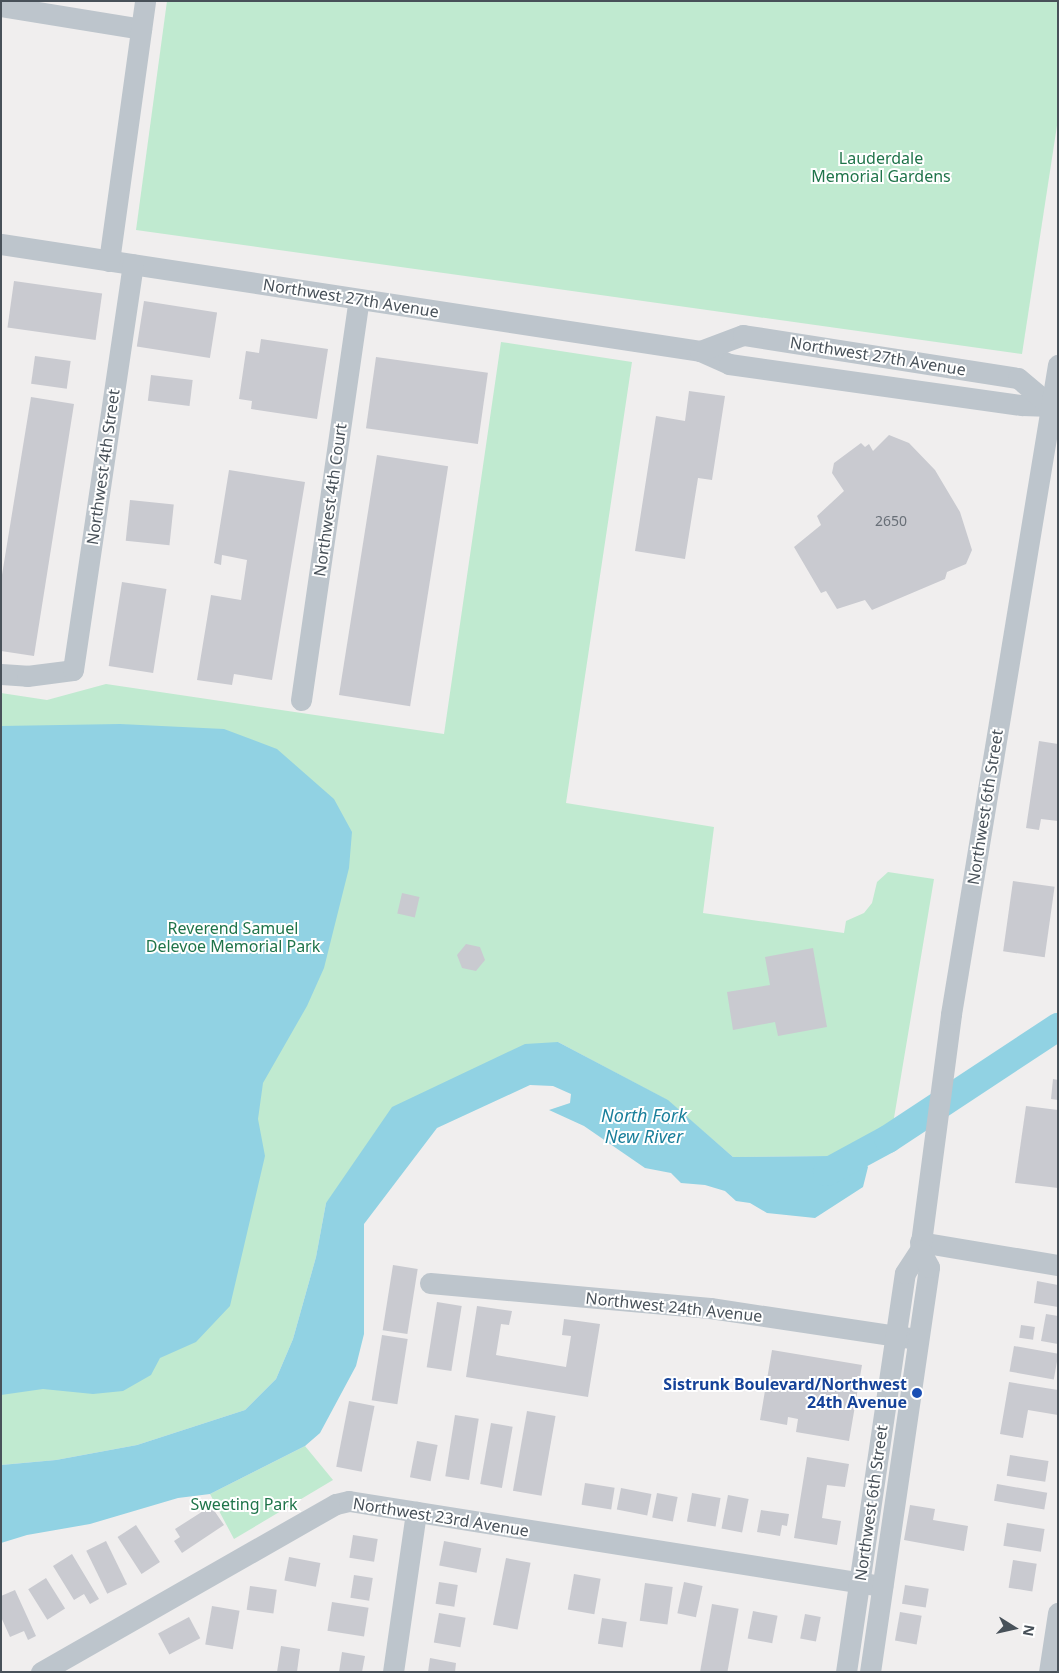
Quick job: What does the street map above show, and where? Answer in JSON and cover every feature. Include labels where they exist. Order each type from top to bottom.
[{"type":"street","points":[[110,261],[145,1]]},
{"type":"street","points":[[1,6],[141,28]]},
{"type":"street","name":"Northwest 27th Avenue","points":[[1,244],[700,351],[729,364],[1022,405],[1054,406]]},
{"type":"street","name":"Northwest 4th Street","points":[[1,674],[27,676],[73,670],[133,264]]},
{"type":"street","name":"Northwest 4th Court","points":[[301,700],[359,299]]},
{"type":"street","name":"Northwest 27th Avenue","points":[[700,351],[743,335],[1018,378],[1054,406]]},
{"type":"street","name":"Northwest 6th Street","points":[[846,1672],[905,1273],[920,1246],[951,1014],[1054,406],[1058,365]]},
{"type":"street","points":[[920,1246],[1058,1265]]},
{"type":"street","name":"Northwest 6th Street","points":[[870,1672],[929,1267],[920,1246]]},
{"type":"street","name":"Northwest 24th Avenue","points":[[430,1283],[710,1308],[918,1339]]},
{"type":"street","name":"Northwest 23rd Avenue","points":[[41,1672],[336,1504],[348,1501],[882,1586]]},
{"type":"street","points":[[393,1672],[416,1512]]},
{"type":"street","points":[[1049,1672],[1058,1613]]},
{"type":"green space","name":"Lauderdale Memorial Gardens","points":[[167,1],[1058,1],[1058,119],[1022,354],[136,230]]},
{"type":"green space","name":"Reverend Samuel Delevoe Memorial Park","points":[[501,342],[632,362],[566,803],[714,827],[703,913],[844,933],[846,921],[864,913],[872,903],[877,882],[888,872],[934,879],[892,1130],[829,1156],[733,1157],[667,1100],[558,1042],[326,1203],[316,1257],[293,1339],[276,1379],[245,1410],[137,1445],[56,1460],[1,1465],[1,693],[47,700],[106,684],[444,734]]},
{"type":"green space","name":"Sweeting Park","points":[[305,1446],[333,1480],[234,1539],[210,1494]]},
{"type":"water","points":[[120,724],[224,729],[277,749],[334,799],[352,832],[349,868],[324,968],[307,1006],[263,1083],[258,1119],[265,1156],[230,1306],[196,1342],[160,1358],[151,1375],[123,1391],[93,1394],[43,1389],[1,1395],[1,726]]},
{"type":"water","points":[[558,1042],[668,1100],[733,1157],[829,1156],[853,1146],[868,1167],[863,1187],[815,1218],[767,1213],[750,1203],[736,1201],[725,1191],[705,1185],[681,1183],[671,1173],[645,1168],[584,1126],[549,1110],[570,1103],[571,1094],[553,1086],[530,1085],[437,1128],[364,1224],[364,1334],[356,1366],[320,1433],[305,1446],[210,1494],[178,1498],[90,1524],[27,1535],[1,1543],[1,1465],[56,1460],[137,1445],[245,1410],[276,1379],[293,1339],[316,1257],[326,1203],[392,1107],[525,1044]]},
{"type":"building","points":[[14,281],[102,293],[96,340],[7,328]]},
{"type":"building","points":[[144,301],[217,313],[210,358],[137,346]]},
{"type":"building","points":[[261,339],[328,349],[317,419],[251,409],[252,401],[239,399],[246,351],[259,353]]},
{"type":"building","points":[[35,356],[71,361],[67,389],[31,384]]},
{"type":"building","points":[[376,357],[488,373],[478,444],[366,428]]},
{"type":"building","points":[[151,375],[193,380],[190,406],[148,401]]},
{"type":"building","points":[[689,391],[725,396],[712,480],[698,478],[685,559],[635,551],[656,416],[685,421]]},
{"type":"building","points":[[31,397],[74,404],[34,656],[1,651],[1,581]]},
{"type":"building","points":[[889,435],[909,443],[935,470],[960,512],[972,550],[966,564],[947,572],[945,579],[872,610],[865,600],[837,609],[826,591],[821,593],[794,547],[821,525],[817,516],[844,491],[832,473],[834,463],[861,443],[865,447],[869,444],[873,451]]},
{"type":"building","points":[[377,455],[448,466],[410,706],[339,695]]},
{"type":"building","points":[[229,470],[305,482],[272,680],[234,674],[232,685],[197,680],[211,595],[241,600],[247,560],[222,555],[221,565],[214,563]]},
{"type":"building","points":[[130,500],[174,505],[169,545],[126,541]]},
{"type":"building","points":[[122,582],[166,589],[153,673],[109,666]]},
{"type":"building","points":[[1039,741],[1058,744],[1058,821],[1041,819],[1039,830],[1026,828]]},
{"type":"building","points":[[1013,881],[1055,887],[1045,957],[1003,951]]},
{"type":"building","points":[[402,893],[420,897],[415,918],[397,913]]},
{"type":"building","points":[[466,944],[480,947],[485,960],[476,971],[462,968],[457,955]]},
{"type":"building","points":[[813,948],[827,1027],[778,1036],[775,1022],[733,1030],[727,992],[770,985],[765,957]]},
{"type":"building","points":[[1053,1079],[1058,1080],[1058,1100],[1051,1099]]},
{"type":"building","points":[[1026,1106],[1058,1110],[1058,1188],[1015,1183]]},
{"type":"building","points":[[393,1265],[418,1269],[407,1334],[383,1330]]},
{"type":"building","points":[[1037,1281],[1058,1285],[1058,1307],[1034,1303]]},
{"type":"building","points":[[437,1302],[462,1306],[451,1371],[427,1367]]},
{"type":"building","points":[[477,1306],[512,1311],[509,1325],[501,1324],[496,1355],[566,1367],[571,1336],[562,1335],[564,1319],[600,1324],[588,1397],[466,1377]]},
{"type":"building","points":[[1046,1314],[1058,1316],[1058,1344],[1041,1341]]},
{"type":"building","points":[[1021,1325],[1035,1327],[1033,1340],[1019,1338]]},
{"type":"building","points":[[382,1335],[408,1339],[397,1404],[372,1400]]},
{"type":"building","points":[[1014,1346],[1058,1354],[1054,1379],[1009,1372]]},
{"type":"building","points":[[772,1350],[862,1365],[849,1441],[796,1432],[798,1419],[788,1417],[787,1425],[760,1420]]},
{"type":"building","points":[[1009,1382],[1058,1390],[1058,1415],[1028,1410],[1023,1438],[1000,1434]]},
{"type":"building","points":[[349,1401],[375,1406],[362,1472],[336,1467]]},
{"type":"building","points":[[527,1411],[556,1416],[541,1496],[513,1491]]},
{"type":"building","points":[[455,1415],[479,1419],[469,1480],[445,1476]]},
{"type":"building","points":[[491,1423],[513,1427],[502,1488],[480,1484]]},
{"type":"building","points":[[417,1441],[438,1445],[431,1481],[410,1477]]},
{"type":"building","points":[[1010,1455],[1049,1461],[1045,1482],[1007,1476]]},
{"type":"building","points":[[807,1457],[849,1464],[845,1487],[827,1485],[822,1518],[841,1521],[837,1545],[794,1538]]},
{"type":"building","points":[[585,1483],[615,1488],[611,1509],[582,1505]]},
{"type":"building","points":[[997,1484],[1047,1493],[1044,1510],[994,1501]]},
{"type":"building","points":[[621,1488],[651,1494],[647,1516],[617,1510]]},
{"type":"building","points":[[657,1493],[678,1497],[673,1522],[652,1518]]},
{"type":"building","points":[[692,1493],[721,1498],[716,1527],[687,1522]]},
{"type":"building","points":[[728,1495],[749,1499],[742,1532],[722,1528]]},
{"type":"building","points":[[910,1505],[935,1509],[933,1520],[968,1526],[964,1551],[904,1540]]},
{"type":"building","points":[[211,1506],[224,1525],[182,1553],[174,1541],[180,1537],[175,1529]]},
{"type":"building","points":[[761,1510],[789,1514],[787,1526],[782,1525],[780,1536],[757,1532]]},
{"type":"building","points":[[1007,1523],[1045,1529],[1041,1552],[1003,1546]]},
{"type":"building","points":[[136,1525],[160,1562],[142,1574],[118,1537]]},
{"type":"building","points":[[353,1535],[378,1539],[374,1562],[349,1558]]},
{"type":"building","points":[[106,1541],[127,1584],[107,1594],[86,1551]]},
{"type":"building","points":[[444,1541],[481,1548],[477,1573],[439,1566]]},
{"type":"building","points":[[72,1554],[99,1599],[90,1604],[84,1594],[74,1600],[53,1566]]},
{"type":"building","points":[[289,1557],[320,1563],[316,1587],[284,1581]]},
{"type":"building","points":[[506,1558],[531,1563],[518,1630],[493,1625]]},
{"type":"building","points":[[1013,1560],[1037,1564],[1032,1591],[1009,1588]]},
{"type":"building","points":[[574,1574],[601,1579],[594,1614],[568,1609]]},
{"type":"building","points":[[354,1575],[373,1578],[369,1601],[350,1598]]},
{"type":"building","points":[[46,1578],[65,1609],[47,1620],[28,1589]]},
{"type":"building","points":[[439,1582],[458,1585],[454,1607],[436,1604]]},
{"type":"building","points":[[684,1582],[703,1586],[696,1617],[677,1613]]},
{"type":"building","points":[[645,1583],[673,1587],[667,1625],[640,1621]]},
{"type":"building","points":[[905,1585],[929,1589],[926,1608],[902,1604]]},
{"type":"building","points":[[250,1586],[277,1590],[273,1614],[247,1610]]},
{"type":"building","points":[[15,1590],[36,1636],[28,1640],[24,1631],[10,1637],[1,1617],[1,1596]]},
{"type":"building","points":[[332,1602],[369,1608],[364,1636],[327,1631]]},
{"type":"building","points":[[712,1604],[739,1609],[727,1672],[700,1672]]},
{"type":"building","points":[[212,1606],[240,1611],[233,1649],[205,1644]]},
{"type":"building","points":[[753,1611],[778,1616],[772,1643],[748,1638]]},
{"type":"building","points":[[900,1612],[922,1616],[917,1644],[895,1641]]},
{"type":"building","points":[[439,1613],[466,1618],[460,1647],[434,1643]]},
{"type":"building","points":[[805,1614],[821,1617],[816,1642],[800,1639]]},
{"type":"building","points":[[189,1617],[200,1638],[169,1655],[158,1633]]},
{"type":"building","points":[[602,1618],[627,1622],[623,1648],[598,1644]]},
{"type":"building","points":[[281,1646],[300,1649],[297,1672],[277,1672]]},
{"type":"building","points":[[342,1652],[365,1656],[362,1672],[339,1672]]},
{"type":"building","points":[[430,1658],[456,1663],[455,1672],[428,1672]]},
{"type":"waterway","name":"North Fork New River","points":[[827,1172],[888,1139],[1058,1027]]},
{"type":"place","name":"Sistrunk Boulevard/Northwest 24th Avenue","points":[[917,1393]]}]
